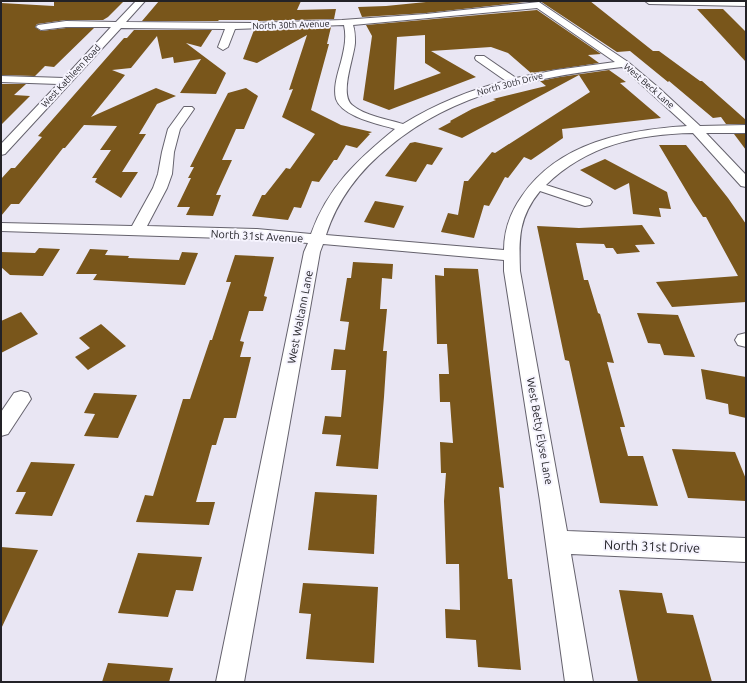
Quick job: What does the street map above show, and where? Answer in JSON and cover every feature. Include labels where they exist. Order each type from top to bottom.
[{"type":"street","name":"West Kathleen Road","points":[[1,150],[142,1]]},
{"type":"street","points":[[649,1],[733,2],[744,7]]},
{"type":"street","name":"North 30th Avenue","points":[[41,27],[62,24],[231,26],[348,22],[420,17],[539,5]]},
{"type":"street","name":"West Beck Lane","points":[[539,5],[624,64],[656,91],[696,129],[746,183]]},
{"type":"street","points":[[348,22],[351,44],[342,85],[341,98],[346,106],[354,111],[404,128]]},
{"type":"street","points":[[223,47],[231,26]]},
{"type":"street","points":[[480,58],[514,81]]},
{"type":"street","name":"North 30th Drive","points":[[404,128],[458,98],[514,81],[556,72],[624,64]]},
{"type":"street","points":[[1,79],[66,80]]},
{"type":"street","points":[[137,231],[160,188],[165,174],[168,152],[174,129],[188,109]]},
{"type":"street","name":"West Waltann Lane","points":[[230,682],[312,252],[321,225],[333,199],[366,160],[404,128]]},
{"type":"street","name":"West Betty Elyse Lane","points":[[579,682],[512,271],[513,229],[520,210],[537,186],[554,168],[571,157],[596,146],[631,136],[678,129],[696,129]]},
{"type":"street","points":[[696,129],[746,129]]},
{"type":"street","points":[[537,186],[584,202]]},
{"type":"street","name":"North 31st Avenue","points":[[1,227],[257,234],[512,256]]},
{"type":"street","points":[[1,428],[22,399]]},
{"type":"street","name":"North 31st Drive","points":[[557,542],[746,550]]},
{"type":"building","points":[[54,1],[124,1],[103,20],[66,20],[37,24],[35,27],[41,31],[66,28],[94,28],[54,67],[45,66],[35,76],[1,75],[1,3],[54,6]]},
{"type":"building","points":[[159,1],[301,1],[297,10],[336,9],[334,19],[258,21],[142,21]]},
{"type":"building","points":[[436,1],[534,1],[426,13],[362,17],[358,7]]},
{"type":"building","points":[[540,1],[590,1],[653,51],[659,51],[702,81],[746,120],[746,124],[726,124],[721,117],[713,118],[630,51],[617,52]]},
{"type":"building","points":[[697,9],[723,9],[746,32],[746,62]]},
{"type":"building","points":[[537,10],[601,54],[588,55],[599,63],[531,73],[508,53],[491,47],[431,51],[476,77],[389,110],[363,100],[372,36],[366,25]],"holes":[[[425,35],[425,63],[441,73],[394,90],[397,37]]]},
{"type":"building","points":[[331,27],[327,44],[329,44],[311,110],[341,125],[372,132],[368,134],[370,134],[357,148],[346,145],[337,160],[334,160],[319,182],[312,181],[301,208],[294,207],[288,220],[252,216],[262,195],[265,195],[286,168],[290,169],[315,134],[282,117],[293,89],[289,90],[307,35],[257,63],[243,59],[254,30]]},
{"type":"building","points":[[134,30],[212,30],[201,47],[186,43],[226,73],[216,94],[180,93],[201,59],[174,63],[173,57],[162,59],[157,36],[131,68],[112,70],[125,75],[91,117],[156,88],[176,96],[157,104],[139,134],[146,134],[122,172],[138,172],[121,198],[95,182],[97,178],[92,178],[111,150],[100,150],[117,126],[84,125],[65,148],[63,148],[19,204],[11,204],[1,216],[1,179],[11,168],[15,168],[42,137],[38,136],[124,38],[127,38]]},
{"type":"building","points":[[609,70],[626,82],[620,83],[661,118],[562,129],[563,138],[531,160],[524,157],[508,178],[505,177],[489,206],[484,205],[474,238],[441,232],[448,213],[458,215],[464,181],[468,181],[492,152],[495,153],[590,92],[579,75],[462,138],[438,129],[472,109],[496,100],[493,99],[546,86],[540,81]]},
{"type":"building","points":[[1,84],[26,84],[14,95],[30,96],[1,125]]},
{"type":"building","points":[[246,88],[258,96],[244,129],[236,129],[222,160],[232,160],[216,195],[221,195],[213,216],[186,215],[190,207],[177,207],[191,178],[188,178],[194,167],[190,167],[228,93]]},
{"type":"building","points":[[734,134],[746,134],[746,150]]},
{"type":"building","points":[[415,142],[443,148],[432,165],[427,164],[416,182],[385,176],[410,143]]},
{"type":"building","points":[[659,145],[686,145],[728,198],[746,224],[746,302],[672,307],[656,282],[738,276],[706,217],[703,217],[693,202]]},
{"type":"building","points":[[605,159],[667,192],[671,209],[659,208],[661,217],[633,214],[629,183],[615,190],[580,170]]},
{"type":"building","points":[[375,201],[404,206],[394,228],[364,222]]},
{"type":"building","points":[[642,225],[655,244],[635,245],[640,252],[617,254],[613,248],[606,248],[604,244],[576,243],[584,280],[588,280],[598,313],[600,314],[614,363],[607,362],[625,427],[620,427],[628,456],[643,456],[658,506],[600,503],[569,361],[565,360],[537,226],[579,228]]},
{"type":"building","points":[[39,248],[60,249],[43,276],[10,275],[1,267],[1,252],[35,253]]},
{"type":"building","points":[[90,249],[108,250],[105,255],[129,256],[128,258],[179,260],[182,252],[198,253],[185,285],[93,280],[97,274],[76,274]]},
{"type":"building","points":[[235,255],[274,257],[264,296],[267,297],[263,311],[249,311],[240,341],[244,342],[240,357],[251,357],[236,418],[224,418],[216,445],[212,445],[196,502],[215,502],[209,525],[136,522],[145,495],[153,496],[183,399],[190,399],[210,340],[212,340],[231,282],[226,282]]},
{"type":"building","points":[[353,262],[393,264],[392,279],[382,278],[380,309],[387,309],[383,351],[387,351],[378,469],[336,466],[341,435],[322,434],[325,416],[341,417],[346,370],[331,370],[334,349],[345,350],[349,322],[340,321],[347,278],[351,278]]},
{"type":"building","points":[[444,268],[478,269],[504,488],[499,487],[508,579],[512,579],[521,670],[478,667],[476,640],[446,638],[445,609],[460,610],[459,564],[446,564],[444,501],[446,473],[441,473],[440,442],[453,443],[450,402],[440,402],[439,374],[449,374],[447,344],[437,344],[435,275],[444,276]]},
{"type":"building","points":[[21,312],[38,334],[1,353],[1,321]]},
{"type":"building","points":[[637,313],[678,315],[695,357],[664,355],[660,344],[648,343]]},
{"type":"building","points":[[101,324],[126,346],[88,370],[75,357],[90,348],[79,338]]},
{"type":"building","points":[[701,369],[746,377],[746,418],[729,414],[728,404],[706,399]]},
{"type":"building","points":[[94,393],[137,395],[118,438],[84,436],[95,414],[84,413]]},
{"type":"building","points":[[672,449],[735,452],[746,479],[746,501],[688,498]]},
{"type":"building","points":[[31,462],[75,464],[52,516],[15,514],[26,492],[16,492]]},
{"type":"building","points":[[315,492],[377,495],[374,554],[308,550]]},
{"type":"building","points":[[1,547],[38,550],[1,629]]},
{"type":"building","points":[[138,553],[202,557],[193,591],[176,590],[168,617],[118,613]]},
{"type":"building","points":[[303,583],[378,587],[374,663],[306,659],[311,614],[299,613]]},
{"type":"building","points":[[619,590],[662,593],[667,613],[693,615],[712,682],[638,682]]},
{"type":"building","points":[[108,663],[173,668],[169,682],[102,682]]}]
